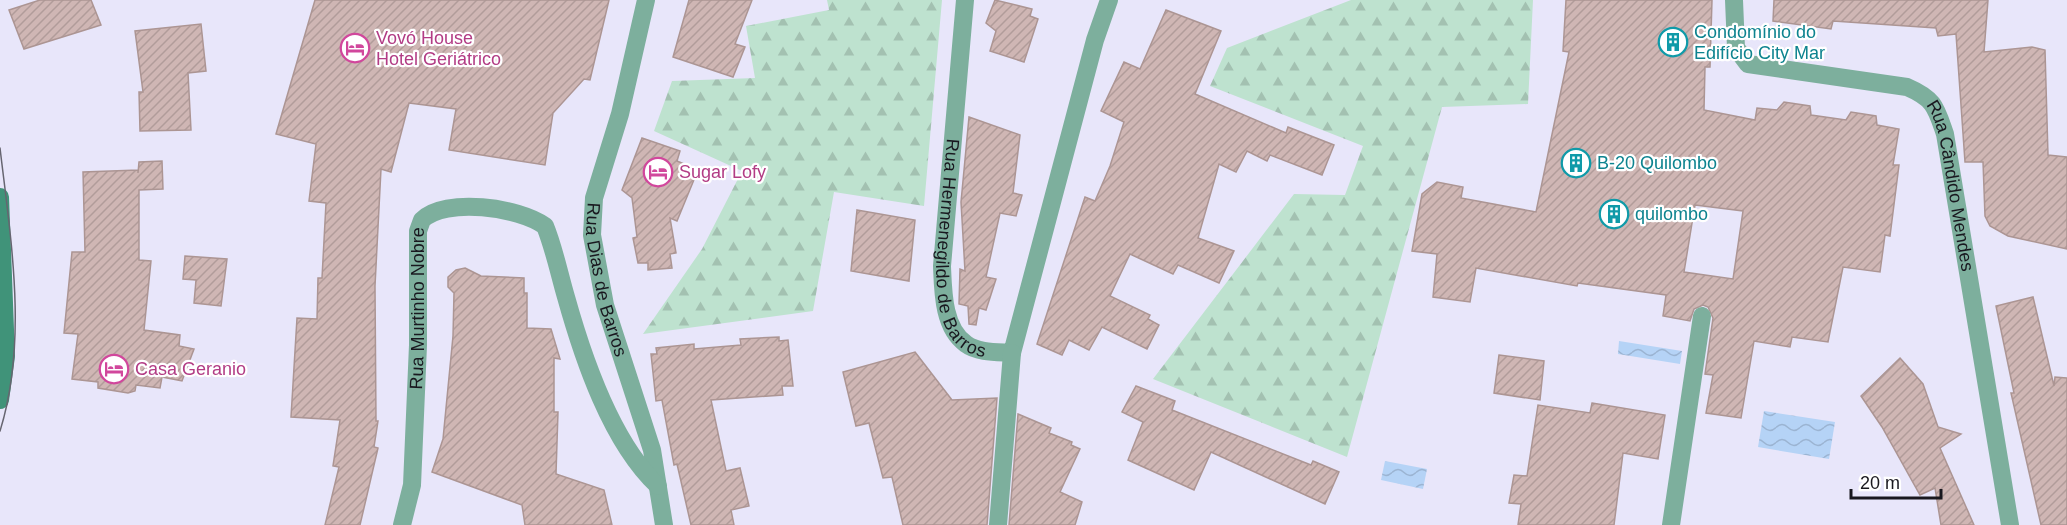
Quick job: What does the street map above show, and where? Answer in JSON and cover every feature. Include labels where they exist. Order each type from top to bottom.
[{"type":"street","name":"Rua Dias de Barros","points":[[646,0],[622,104],[594,198],[591,217],[592,235],[605,305],[652,450],[664,525]]},
{"type":"street","name":"Rua Hermenegildo de Barros","points":[[965,0],[942,266],[943,300],[953,327],[966,344],[987,351],[1012,353],[1095,40],[1109,0]]},
{"type":"street","name":"Rua Cândido Mendes","points":[[1734,0],[1736,48],[1748,64],[1908,87],[1926,95],[1935,106],[1945,134],[2010,525]]},
{"type":"street","points":[[0,196],[6,356],[0,399]]},
{"type":"street","name":"Rua Murtinho Nobre","points":[[402,525],[412,484],[418,345],[418,231],[422,220],[439,209],[481,206],[508,212],[544,226],[582,353],[629,453],[640,470],[658,486]]},
{"type":"street","points":[[1671,525],[1702,316]]},
{"type":"street","points":[[998,525],[1012,353]]},
{"type":"green space","points":[[827,0],[942,0],[924,206],[834,192],[813,311],[643,334],[702,249],[742,171],[654,131],[672,81],[755,78],[746,26],[829,10]]},
{"type":"green space","points":[[1351,0],[1533,0],[1528,104],[1442,107],[1347,457],[1153,379],[1294,194],[1345,195],[1363,146],[1210,86],[1227,48]]},
{"type":"water","points":[[1619,341],[1682,351],[1680,364],[1618,354]]},
{"type":"water","points":[[1764,411],[1835,422],[1829,459],[1758,447]]},
{"type":"water","points":[[1385,461],[1427,469],[1423,489],[1381,480]]},
{"type":"building","points":[[40,0],[91,0],[101,25],[24,49],[9,10]]},
{"type":"building","points":[[315,0],[609,0],[590,80],[584,79],[553,113],[545,165],[449,150],[456,109],[409,103],[391,172],[381,169],[375,286],[376,421],[378,421],[374,447],[378,448],[360,525],[325,525],[339,467],[333,466],[340,420],[291,417],[297,318],[317,319],[318,278],[322,278],[326,203],[309,201],[316,144],[276,134]]},
{"type":"building","points":[[689,0],[752,0],[735,44],[745,47],[733,77],[673,57]]},
{"type":"building","points":[[995,0],[1032,9],[1030,16],[1038,19],[1024,62],[990,51],[996,31],[986,23]]},
{"type":"building","points":[[1566,0],[1712,0],[1710,67],[1705,67],[1704,110],[1755,120],[1757,108],[1777,110],[1784,102],[1810,106],[1811,115],[1846,120],[1851,112],[1876,116],[1877,125],[1899,129],[1893,165],[1899,165],[1890,236],[1885,235],[1880,272],[1843,267],[1828,342],[1792,337],[1790,347],[1754,341],[1741,418],[1706,413],[1713,375],[1705,374],[1713,318],[1708,307],[1703,305],[1694,309],[1690,321],[1663,316],[1666,295],[1578,283],[1577,286],[1476,268],[1470,302],[1433,297],[1437,254],[1412,251],[1422,194],[1437,182],[1463,187],[1461,198],[1536,212],[1569,52],[1563,51]],"holes":[[[1695,205],[1743,211],[1733,279],[1684,272]]]},
{"type":"building","points":[[1774,0],[1988,0],[1984,52],[2032,47],[2045,50],[2048,155],[2067,157],[2067,249],[2008,236],[1990,226],[1985,216],[1983,162],[1965,162],[1956,34],[1938,36],[1936,28],[1833,21],[1831,29],[1773,21]]},
{"type":"building","points":[[1166,10],[1221,31],[1195,94],[1286,133],[1288,127],[1334,145],[1322,175],[1270,155],[1267,161],[1247,151],[1236,172],[1219,164],[1198,238],[1234,251],[1219,283],[1178,265],[1173,274],[1130,254],[1110,296],[1150,315],[1148,319],[1159,325],[1147,349],[1102,327],[1089,350],[1069,340],[1062,355],[1037,344],[1085,197],[1095,201],[1110,166],[1124,122],[1101,111],[1124,62],[1140,69]]},
{"type":"building","points":[[201,24],[206,71],[188,73],[191,130],[140,131],[139,92],[143,92],[135,31]]},
{"type":"building","points":[[969,117],[1020,135],[1013,193],[1022,195],[1016,216],[1000,213],[986,277],[996,279],[986,310],[979,308],[976,325],[969,324],[968,306],[959,304],[960,269],[965,271],[961,202]]},
{"type":"building","points":[[642,138],[680,151],[677,161],[698,170],[677,221],[670,218],[676,253],[670,254],[672,268],[648,270],[648,263],[638,263],[633,238],[637,237],[632,198],[622,190]]},
{"type":"building","points":[[162,161],[163,189],[139,190],[139,260],[151,261],[144,330],[180,335],[179,346],[194,349],[182,381],[162,377],[160,388],[136,385],[135,391],[128,393],[98,388],[98,382],[72,379],[78,334],[64,333],[72,252],[85,252],[83,172],[138,170],[138,173],[139,162]]},
{"type":"building","points":[[857,210],[915,220],[909,281],[851,271]]},
{"type":"building","points":[[185,256],[227,259],[221,306],[194,303],[196,280],[183,279]]},
{"type":"building","points":[[465,268],[481,276],[524,278],[524,293],[527,293],[527,328],[551,329],[560,359],[554,358],[554,412],[558,412],[556,474],[604,490],[612,525],[525,525],[522,505],[432,472],[443,439],[453,336],[454,293],[448,287],[448,277],[456,270]]},
{"type":"building","points":[[2033,297],[2054,386],[2055,377],[2067,378],[2067,525],[2041,525],[2011,393],[2014,393],[1996,306]]},
{"type":"building","points":[[779,337],[779,341],[788,340],[793,386],[782,386],[783,395],[711,400],[726,471],[740,468],[749,506],[731,510],[734,525],[691,525],[677,464],[674,465],[662,400],[656,401],[651,354],[657,354],[656,348],[694,344],[694,349],[741,345],[740,339]]},
{"type":"building","points":[[915,352],[952,400],[997,398],[987,525],[903,525],[892,477],[883,478],[869,423],[856,426],[843,372]]},
{"type":"building","points":[[1499,355],[1544,361],[1540,400],[1494,393]]},
{"type":"building","points":[[1900,358],[1923,384],[1938,427],[1961,434],[1940,448],[1974,525],[1941,525],[1935,488],[1920,495],[1882,427],[1861,396]]},
{"type":"building","points":[[1136,386],[1175,401],[1172,410],[1311,465],[1313,461],[1339,472],[1325,504],[1211,452],[1194,490],[1128,460],[1143,422],[1122,412]]},
{"type":"building","points":[[1592,403],[1665,415],[1658,459],[1623,453],[1614,525],[1518,525],[1521,504],[1509,503],[1514,475],[1527,476],[1538,405],[1590,413]]},
{"type":"building","points":[[1018,414],[1051,428],[1049,433],[1072,442],[1071,445],[1080,449],[1060,492],[1082,502],[1075,525],[1009,525]]},
{"type":"tram line","points":[[0,148],[15,291],[13,362],[0,431]]},
{"type":"place","name":"Condomínio do Edifício City Mar","points":[[1673,42]]},
{"type":"place","name":"Vovó House Hotel Geriátrico","points":[[355,48]]},
{"type":"place","name":"B-20 Quilombo","points":[[1576,163]]},
{"type":"place","name":"Sugar Lofy","points":[[658,172]]},
{"type":"place","name":"quilombo","points":[[1614,214]]},
{"type":"place","name":"Casa Geranio","points":[[114,369]]}]
